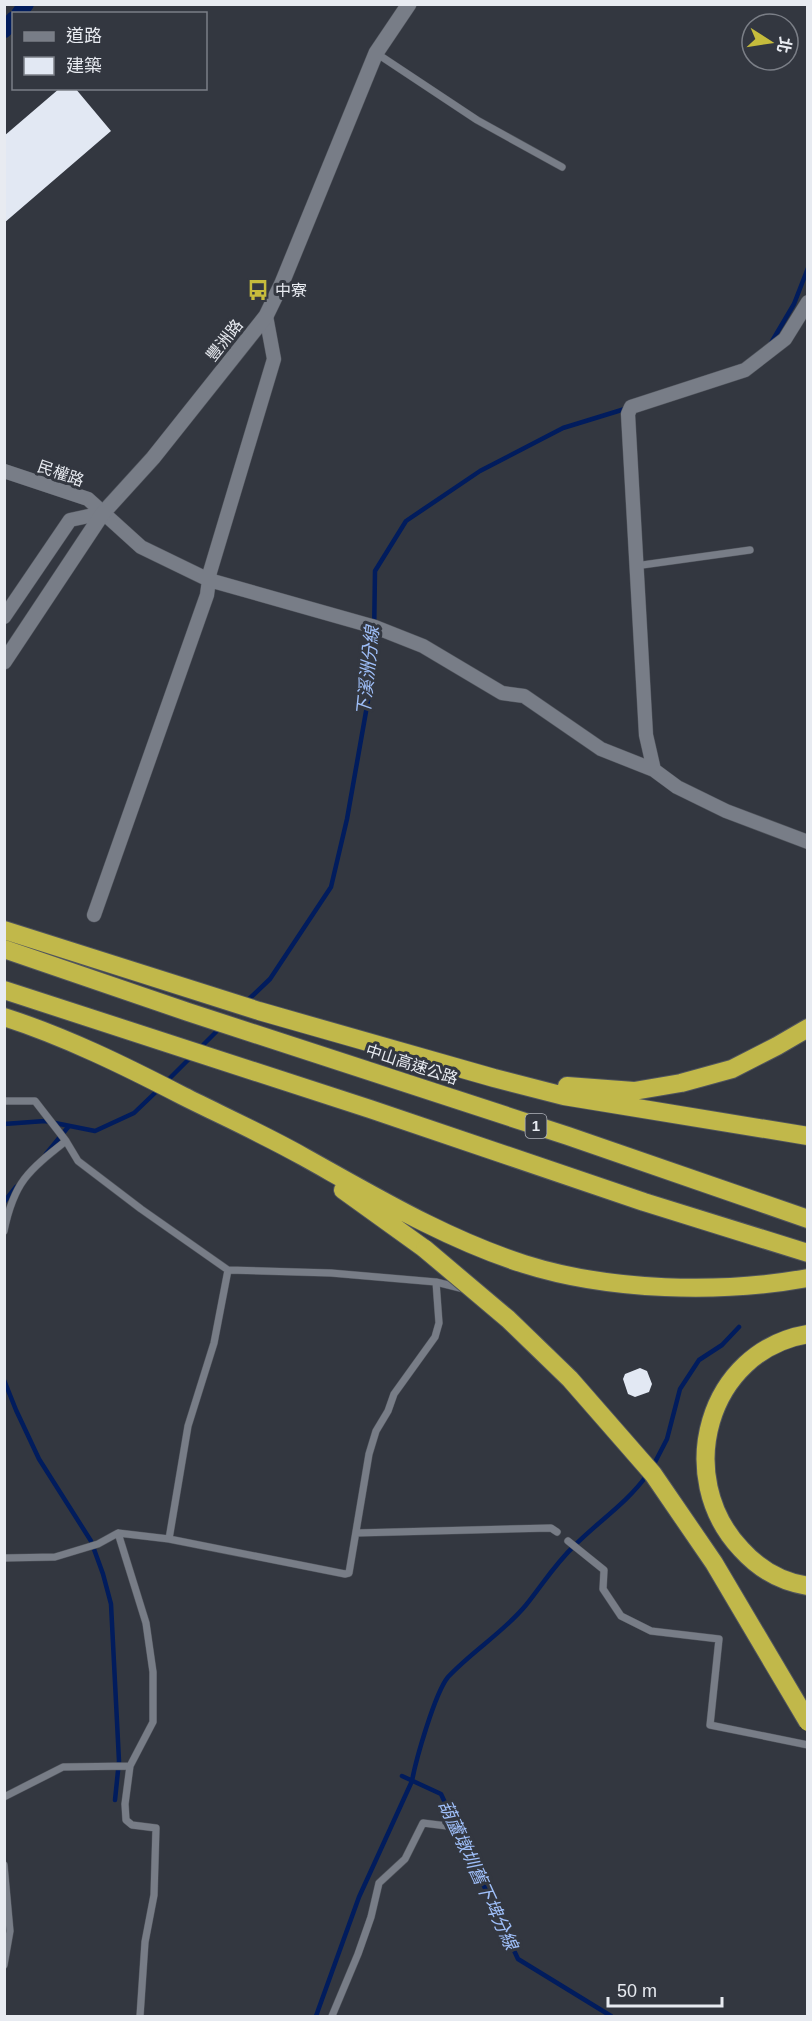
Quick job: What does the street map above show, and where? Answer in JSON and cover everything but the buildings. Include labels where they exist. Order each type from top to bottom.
[{"type":"highway","points":[[4,930],[260,1011],[564,1096],[807,1136]]},
{"type":"highway","name":"中山高速公路","points":[[4,950],[568,1136],[807,1218]]},
{"type":"highway","name":"1","points":[[4,990],[644,1202],[807,1253]]},
{"type":"highway","points":[[4,1017],[34,1026],[138,1072],[219,1113],[348,1187],[424,1223],[526,1264],[583,1277],[629,1284],[731,1288],[807,1278]]},
{"type":"highway","points":[[494,1078],[634,1091],[681,1083],[732,1069],[807,1028]]},
{"type":"highway","points":[[348,1187],[508,1319],[562,1371],[653,1474],[714,1563],[807,1722]]},
{"type":"highway","points":[[807,1334],[793,1336],[769,1348],[745,1365],[722,1390],[710,1421],[704,1455],[707,1487],[716,1513],[732,1540],[749,1558],[773,1576],[807,1586]]},
{"type":"street","name":"豐洲路","points":[[4,662],[103,513],[153,458],[266,316],[282,283],[376,53],[409,4]]},
{"type":"street","points":[[654,770],[646,735],[628,414],[631,407],[745,370],[785,339],[807,302]]},
{"type":"street","points":[[94,915],[207,595],[210,572],[274,359],[266,316]]},
{"type":"street","name":"民權路","points":[[4,471],[88,499],[141,547],[209,580],[375,627],[423,646],[502,693],[524,696],[601,749],[654,770],[677,787],[726,811],[807,842]]},
{"type":"street","points":[[4,616],[70,520],[103,513]]},
{"type":"lane","points":[[376,53],[477,120],[562,167]]},
{"type":"lane","points":[[635,566],[750,550]]},
{"type":"lane","points":[[4,1101],[35,1101],[66,1141],[78,1161],[228,1270],[331,1273],[436,1282],[480,1293],[534,1341],[610,1417],[656,1474],[703,1536],[807,1712]]},
{"type":"lane","points":[[4,1231],[13,1196],[21,1181],[36,1165],[66,1141]]},
{"type":"lane","points":[[170,1539],[188,1426],[214,1343],[228,1270]]},
{"type":"lane","points":[[4,1557],[55,1557],[98,1544],[114,1535],[170,1539],[345,1574],[350,1571],[369,1454],[376,1431],[394,1394],[438,1329],[436,1282]]},
{"type":"lane","points":[[356,1533],[551,1528],[556,1532]]},
{"type":"lane","points":[[114,1535],[146,1623],[153,1672],[153,1722],[130,1766],[125,1804],[126,1820],[132,1825],[156,1828],[154,1895],[145,1942],[140,2016]]},
{"type":"lane","points":[[568,1541],[604,1570],[603,1589],[621,1616],[651,1632],[719,1639],[710,1725],[807,1745]]},
{"type":"lane","points":[[4,1797],[63,1767],[130,1766]]},
{"type":"lane","points":[[332,2016],[358,1954],[371,1917],[379,1883],[405,1859],[423,1823],[447,1826]]},
{"type":"lane","points":[[4,1866],[10,1931],[4,1965]]},
{"type":"waterway","points":[[20,12],[26,4]]},
{"type":"waterway","points":[[4,30],[12,21]]},
{"type":"waterway","name":"下溪洲分線","points":[[771,343],[794,304],[808,268]]},
{"type":"waterway","name":"下溪洲分線","points":[[247,1001],[270,979],[331,887],[347,819],[370,689],[374,639],[375,571],[406,521],[480,471],[563,428],[628,408]]},
{"type":"waterway","name":"下溪洲分線","points":[[200,1048],[220,1028]]},
{"type":"waterway","name":"下溪洲分線","points":[[166,1082],[192,1056]]},
{"type":"waterway","name":"下溪洲分線","points":[[4,1124],[45,1121],[95,1131],[134,1113],[158,1090]]},
{"type":"waterway","points":[[46,1154],[69,1126]]},
{"type":"waterway","points":[[4,1202],[16,1187]]},
{"type":"waterway","points":[[652,1468],[667,1439],[680,1389],[699,1360],[722,1345],[739,1327]]},
{"type":"waterway","points":[[4,1380],[39,1459],[91,1541],[111,1604],[119,1761],[115,1800]]},
{"type":"waterway","points":[[316,2016],[359,1897],[412,1781],[427,1727],[443,1685],[457,1668],[517,1615],[568,1552],[622,1503],[647,1475]]},
{"type":"waterway","name":"葫蘆墩圳舊下埤分線","points":[[402,1776],[441,1794],[518,1959],[611,2016]]},
{"type":"place","name":"中寮","points":[[258,290]]}]
